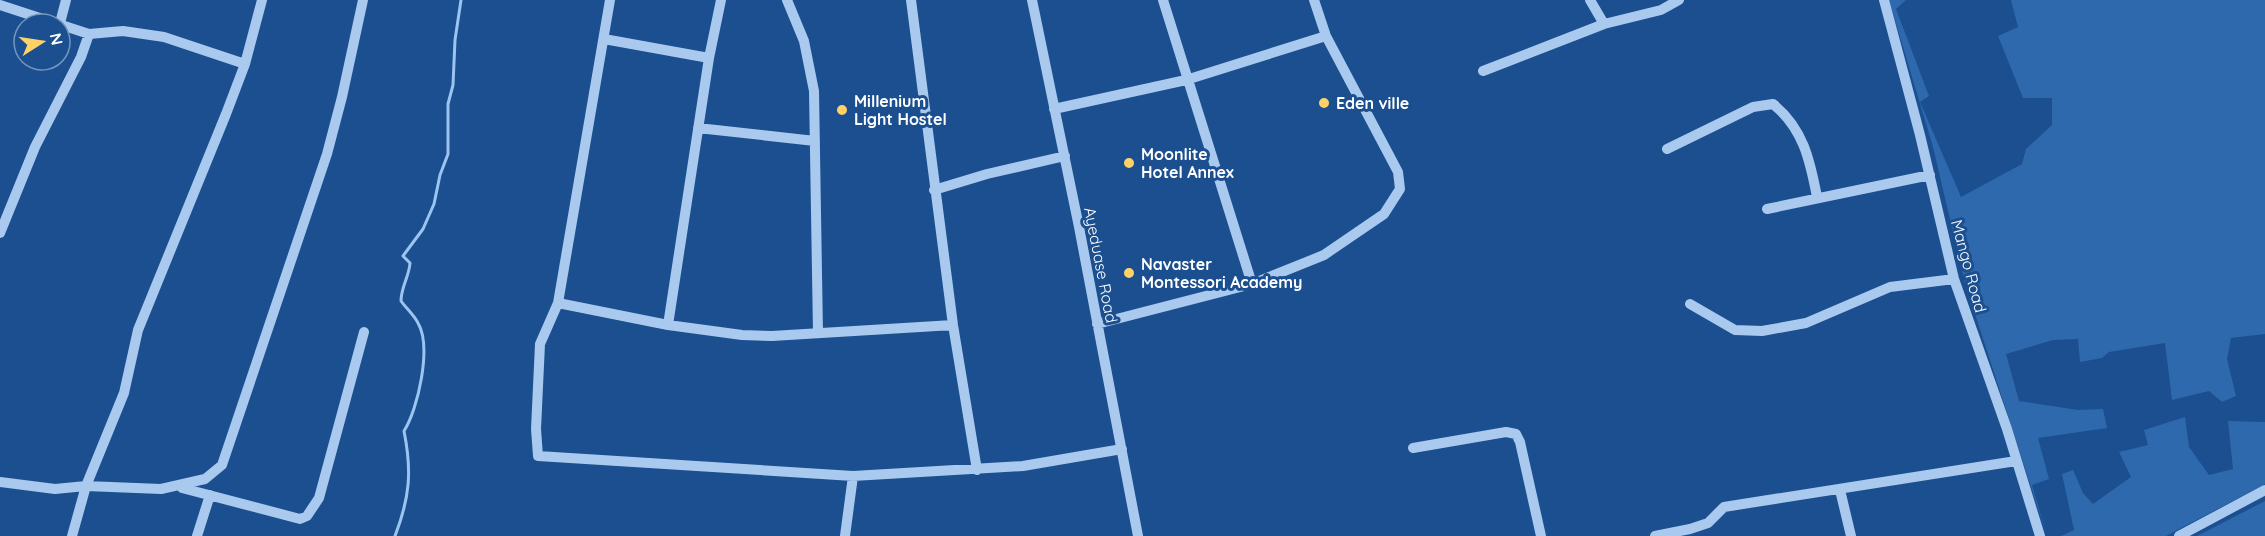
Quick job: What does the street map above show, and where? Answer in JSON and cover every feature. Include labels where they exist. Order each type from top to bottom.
[{"type":"street","points":[[72,536],[86,486],[124,393],[138,330],[245,64],[262,0]]},
{"type":"street","points":[[0,482],[55,489],[86,486],[161,489],[179,487],[205,479],[222,465],[327,154],[363,0]]},
{"type":"street","points":[[610,0],[558,303],[540,344],[536,419],[538,456],[853,476],[977,470],[1048,463],[1122,449]]},
{"type":"street","points":[[668,325],[709,58],[721,0]]},
{"type":"street","points":[[787,0],[801,31],[813,82],[818,333]]},
{"type":"street","points":[[911,0],[934,190],[977,470]]},
{"type":"street","name":"Ayeduase Road","points":[[1032,0],[1065,156],[1138,536]]},
{"type":"street","points":[[1163,0],[1186,80],[1252,284]]},
{"type":"street","points":[[1097,324],[1252,284],[1324,255],[1384,214],[1400,189],[1398,172],[1326,36],[1314,0]]},
{"type":"street","points":[[1590,0],[1595,13],[1604,24]]},
{"type":"street","points":[[1483,71],[1604,24],[1660,10],[1678,0]]},
{"type":"street","name":"Mango Road","points":[[1884,0],[1930,175],[1954,279],[2040,536]]},
{"type":"street","points":[[0,5],[23,12]]},
{"type":"street","points":[[72,28],[89,34],[123,31],[164,37],[245,64]]},
{"type":"street","points":[[0,233],[40,136],[81,57],[89,34]]},
{"type":"street","points":[[1054,109],[1186,80],[1326,36]]},
{"type":"street","points":[[604,39],[709,58]]},
{"type":"street","points":[[1667,148],[1747,110],[1773,104],[1796,128],[1808,154],[1817,197]]},
{"type":"street","points":[[698,128],[815,141]]},
{"type":"street","points":[[934,190],[987,174],[1065,156]]},
{"type":"street","points":[[1767,209],[1930,175]]},
{"type":"street","points":[[1690,304],[1735,330],[1762,331],[1806,323],[1890,287],[1954,279]]},
{"type":"street","points":[[558,303],[668,325],[742,335],[772,336],[953,325]]},
{"type":"street","points":[[179,487],[300,519],[307,516],[319,498],[364,332]]},
{"type":"street","points":[[1413,448],[1506,432],[1516,434],[1520,442],[1541,536]]},
{"type":"street","points":[[1655,536],[1708,523],[1724,507],[2016,461]]},
{"type":"street","points":[[845,536],[853,476]]},
{"type":"street","points":[[1840,490],[1851,536]]},
{"type":"street","points":[[2179,536],[2265,490]]},
{"type":"street","points":[[197,536],[210,495]]},
{"type":"shaded area","points":[[1889,0],[1906,0],[1896,9],[1929,96],[1920,102],[1961,197],[2022,164],[2026,149],[2052,125],[2052,98],[2023,98],[1998,36],[2018,27],[2011,0],[2265,0],[2265,334],[2231,338],[2227,359],[2236,396],[2222,402],[2209,391],[2172,400],[2165,343],[2109,352],[2102,358],[2080,362],[2078,339],[2053,340],[2006,354],[2019,401],[2078,410],[2103,409],[2107,428],[2038,438],[2049,479],[2032,485],[2047,536],[1965,283],[1933,147]]},
{"type":"shaded area","points":[[2185,417],[2189,447],[2209,475],[2233,469],[2228,421],[2265,422],[2265,484],[2166,536],[2061,536],[2074,530],[2062,474],[2073,470],[2083,493],[2093,504],[2131,477],[2119,452],[2148,445],[2144,430]]},
{"type":"shaded area","points":[[2265,501],[2265,536],[2197,536]]},
{"type":"waterway","points":[[395,536],[407,496],[409,472],[404,431],[414,408],[422,378],[424,347],[416,320],[401,301],[410,263],[403,256],[423,229],[434,204],[440,175],[448,154],[448,104],[453,85],[455,40],[461,0]]},
{"type":"place","name":"Eden ville","points":[[1324,103]]},
{"type":"place","name":"Millenium Light Hostel","points":[[842,110]]},
{"type":"place","name":"Moonlite Hotel Annex","points":[[1129,163]]},
{"type":"place","name":"Navaster Montessori Academy","points":[[1129,273]]}]
